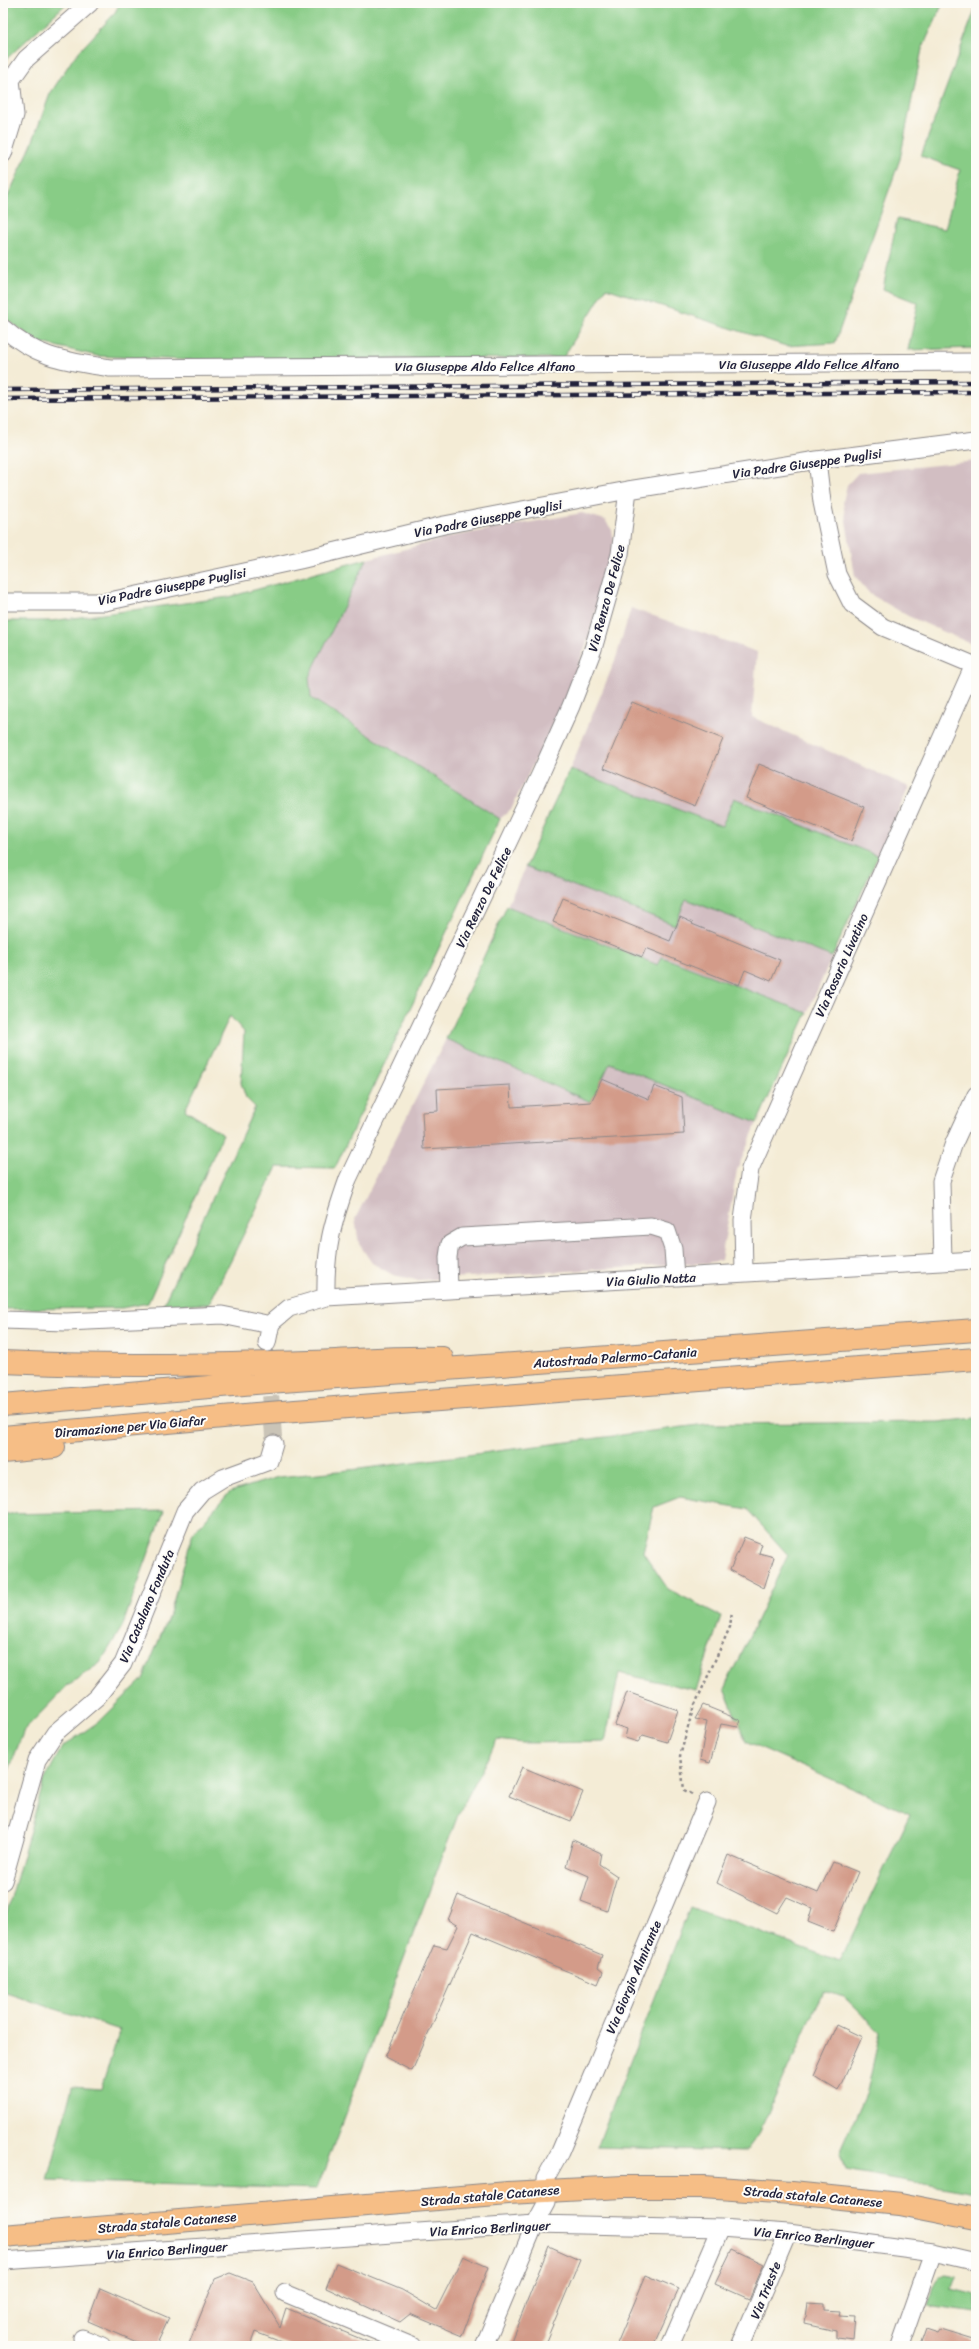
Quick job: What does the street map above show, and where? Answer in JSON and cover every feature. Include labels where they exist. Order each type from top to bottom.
[{"type":"main road","name":"Autostrada Palermo-Catania","points":[[3,1405],[255,1383],[976,1330]]},
{"type":"main road","points":[[3,1362],[91,1366],[182,1365],[321,1362],[407,1356],[543,1362]]},
{"type":"main road","points":[[3,1452],[732,1377],[976,1359]]},
{"type":"main road","name":"Diramazione per Via Giafar","points":[[3,1437],[256,1414],[732,1377]]},
{"type":"main road","name":"Strada statale Catanese","points":[[3,2236],[579,2188],[702,2188],[792,2193],[900,2204],[976,2219]]},
{"type":"street","points":[[3,154],[15,115],[11,80],[26,59],[90,3]]},
{"type":"street","name":"Via Giuseppe Aldo Felice Alfano","points":[[3,328],[21,344],[59,360],[110,368],[976,362]]},
{"type":"street","name":"Via Padre Giuseppe Puglisi","points":[[3,602],[105,602],[300,560],[444,525],[628,490],[817,460],[976,440]]},
{"type":"street","points":[[817,460],[822,502],[836,574],[852,604],[884,626],[975,665]]},
{"type":"street","name":"Via Renzo De Felice","points":[[326,1298],[325,1265],[328,1244],[348,1179],[540,775],[571,706],[593,649],[620,554],[628,490]]},
{"type":"street","name":"Via Rosario Livatino","points":[[744,1273],[743,1220],[750,1169],[975,665]]},
{"type":"street","points":[[943,1261],[941,1181],[954,1144],[976,1095]]},
{"type":"street","points":[[449,1290],[448,1257],[450,1244],[462,1237],[470,1236],[651,1226],[667,1231],[673,1249],[675,1277]]},
{"type":"street","name":"Via Giulio Natta","points":[[271,1325],[289,1308],[326,1298],[976,1260]]},
{"type":"street","points":[[3,1320],[66,1322],[222,1315],[271,1325],[267,1342]]},
{"type":"street","name":"Via Catalano Fonduta","points":[[3,1881],[37,1760],[56,1733],[96,1697],[123,1664],[185,1511],[202,1491],[223,1478],[269,1461],[274,1444]]},
{"type":"street","name":"Via Giorgio Almirante","points":[[550,2179],[707,1802]]},
{"type":"street","points":[[484,2346],[543,2202]]},
{"type":"street","name":"Via Enrico Berlinguer","points":[[3,2261],[535,2224],[721,2228],[788,2232],[933,2252],[976,2262]]},
{"type":"street","points":[[670,2346],[721,2228]]},
{"type":"street","name":"Via Trieste","points":[[740,2346],[788,2232]]},
{"type":"street","points":[[900,2346],[933,2252]]},
{"type":"street","points":[[284,2293],[412,2346]]},
{"type":"street","points":[[82,2338],[102,2346]]},
{"type":"path","points":[[707,1802],[684,1790],[680,1756],[693,1709],[730,1627],[732,1612]]},
{"type":"shaded area","points":[[976,461],[976,646],[908,616],[870,594],[855,576],[843,502],[847,485],[858,473]]},
{"type":"shaded area","points":[[582,513],[605,520],[612,530],[614,542],[610,560],[588,639],[566,698],[511,809],[500,819],[311,698],[309,677],[367,559],[454,536]]},
{"type":"shaded area","points":[[631,608],[757,652],[752,717],[909,787],[878,856],[734,799],[723,826],[570,769],[616,658]]},
{"type":"shaded area","points":[[525,867],[675,925],[686,899],[832,957],[807,1013],[663,957],[658,965],[507,906]]},
{"type":"shaded area","points":[[446,1039],[591,1102],[610,1063],[757,1123],[737,1170],[721,1260],[706,1263],[417,1280],[393,1275],[372,1263],[359,1244],[355,1219]]},
{"type":"green space","points":[[3,3],[67,3],[3,62]]},
{"type":"green space","points":[[120,3],[943,3],[922,49],[900,159],[835,343],[786,346],[606,288],[563,358],[188,360],[97,356],[38,342],[8,320],[3,309],[3,207],[31,146],[50,94],[74,57],[114,14]]},
{"type":"green space","points":[[976,7],[976,348],[908,350],[918,303],[883,289],[897,219],[945,229],[960,170],[921,156]]},
{"type":"green space","points":[[367,559],[309,677],[311,698],[500,819],[335,1168],[277,1167],[209,1304],[163,1305],[255,1107],[246,1098],[241,1083],[244,1032],[230,1016],[185,1110],[223,1134],[148,1303],[122,1308],[3,1309],[3,621],[51,621],[229,597]]},
{"type":"green space","points":[[570,769],[722,826],[734,798],[878,856],[832,957],[686,899],[675,925],[525,867]]},
{"type":"green space","points":[[507,906],[658,965],[662,957],[807,1013],[757,1123],[610,1063],[591,1102],[446,1039]]},
{"type":"green space","points":[[976,1418],[976,2193],[845,2170],[840,2152],[867,2091],[880,2032],[844,1997],[823,1991],[758,2135],[746,2151],[597,2147],[690,1907],[840,1961],[910,1814],[746,1741],[724,1689],[788,1555],[747,1509],[680,1497],[654,1507],[643,1552],[668,1589],[721,1616],[696,1690],[619,1673],[605,1742],[522,1743],[497,1740],[458,1815],[317,2189],[48,2181],[72,2087],[101,2089],[120,2030],[3,1992],[3,1926],[44,1781],[62,1747],[101,1720],[143,1679],[170,1613],[193,1533],[230,1492],[278,1477],[359,1469],[706,1424],[938,1422]]},
{"type":"green space","points":[[164,1511],[122,1627],[100,1663],[68,1685],[24,1730],[3,1786],[3,1514]]},
{"type":"green space","points":[[945,2274],[957,2276],[952,2289],[976,2295],[976,2313],[928,2306],[935,2283]]},
{"type":"building","points":[[632,702],[723,739],[695,806],[604,768]]},
{"type":"building","points":[[759,764],[864,807],[851,841],[746,798]]},
{"type":"building","points":[[563,898],[670,941],[680,917],[693,923],[692,924],[780,960],[771,981],[745,970],[739,985],[646,948],[642,957],[553,922]]},
{"type":"building","points":[[602,1079],[649,1099],[654,1086],[682,1097],[684,1134],[424,1149],[422,1112],[438,1111],[437,1089],[510,1085],[511,1107],[591,1102]]},
{"type":"building","points":[[744,1537],[762,1544],[759,1553],[774,1557],[764,1588],[730,1570]]},
{"type":"building","points":[[627,1692],[678,1710],[667,1742],[643,1735],[638,1742],[625,1738],[627,1729],[615,1725]]},
{"type":"building","points":[[703,1705],[740,1720],[738,1727],[721,1724],[710,1763],[700,1760],[707,1721],[695,1719]]},
{"type":"building","points":[[522,1767],[583,1792],[571,1821],[509,1796]]},
{"type":"building","points":[[573,1840],[601,1853],[599,1864],[617,1876],[607,1911],[581,1901],[589,1876],[566,1866]]},
{"type":"building","points":[[728,1855],[818,1893],[833,1862],[858,1872],[833,1932],[808,1922],[812,1908],[787,1897],[777,1913],[717,1883]]},
{"type":"building","points":[[458,1895],[602,1955],[598,1968],[603,1972],[598,1984],[473,1932],[412,2071],[385,2057],[434,1945],[447,1948],[458,1926],[448,1920]]},
{"type":"building","points":[[837,2025],[862,2037],[838,2091],[814,2076]]},
{"type":"building","points":[[549,2246],[580,2260],[544,2346],[509,2346]]},
{"type":"building","points":[[732,2249],[764,2264],[749,2299],[715,2284]]},
{"type":"building","points":[[463,2256],[488,2267],[462,2336],[410,2314],[400,2322],[326,2288],[336,2263],[402,2290],[436,2310]]},
{"type":"building","points":[[230,2273],[253,2282],[280,2327],[286,2308],[378,2346],[292,2346],[255,2332],[250,2346],[188,2346],[215,2279]]},
{"type":"building","points":[[646,2275],[679,2289],[653,2346],[616,2346]]},
{"type":"building","points":[[100,2288],[169,2318],[156,2346],[146,2346],[88,2321]]},
{"type":"building","points":[[807,2303],[824,2304],[824,2310],[840,2311],[839,2316],[855,2317],[853,2340],[836,2338],[836,2331],[804,2324]]},
{"type":"building","points":[[926,2329],[938,2333],[940,2330],[976,2341],[976,2346],[920,2346]]},
{"type":"tunnel","points":[[269,1371],[274,1444]]},
{"type":"railway","points":[[3,390],[976,382]]},
{"type":"railway","points":[[3,399],[976,392]]}]
